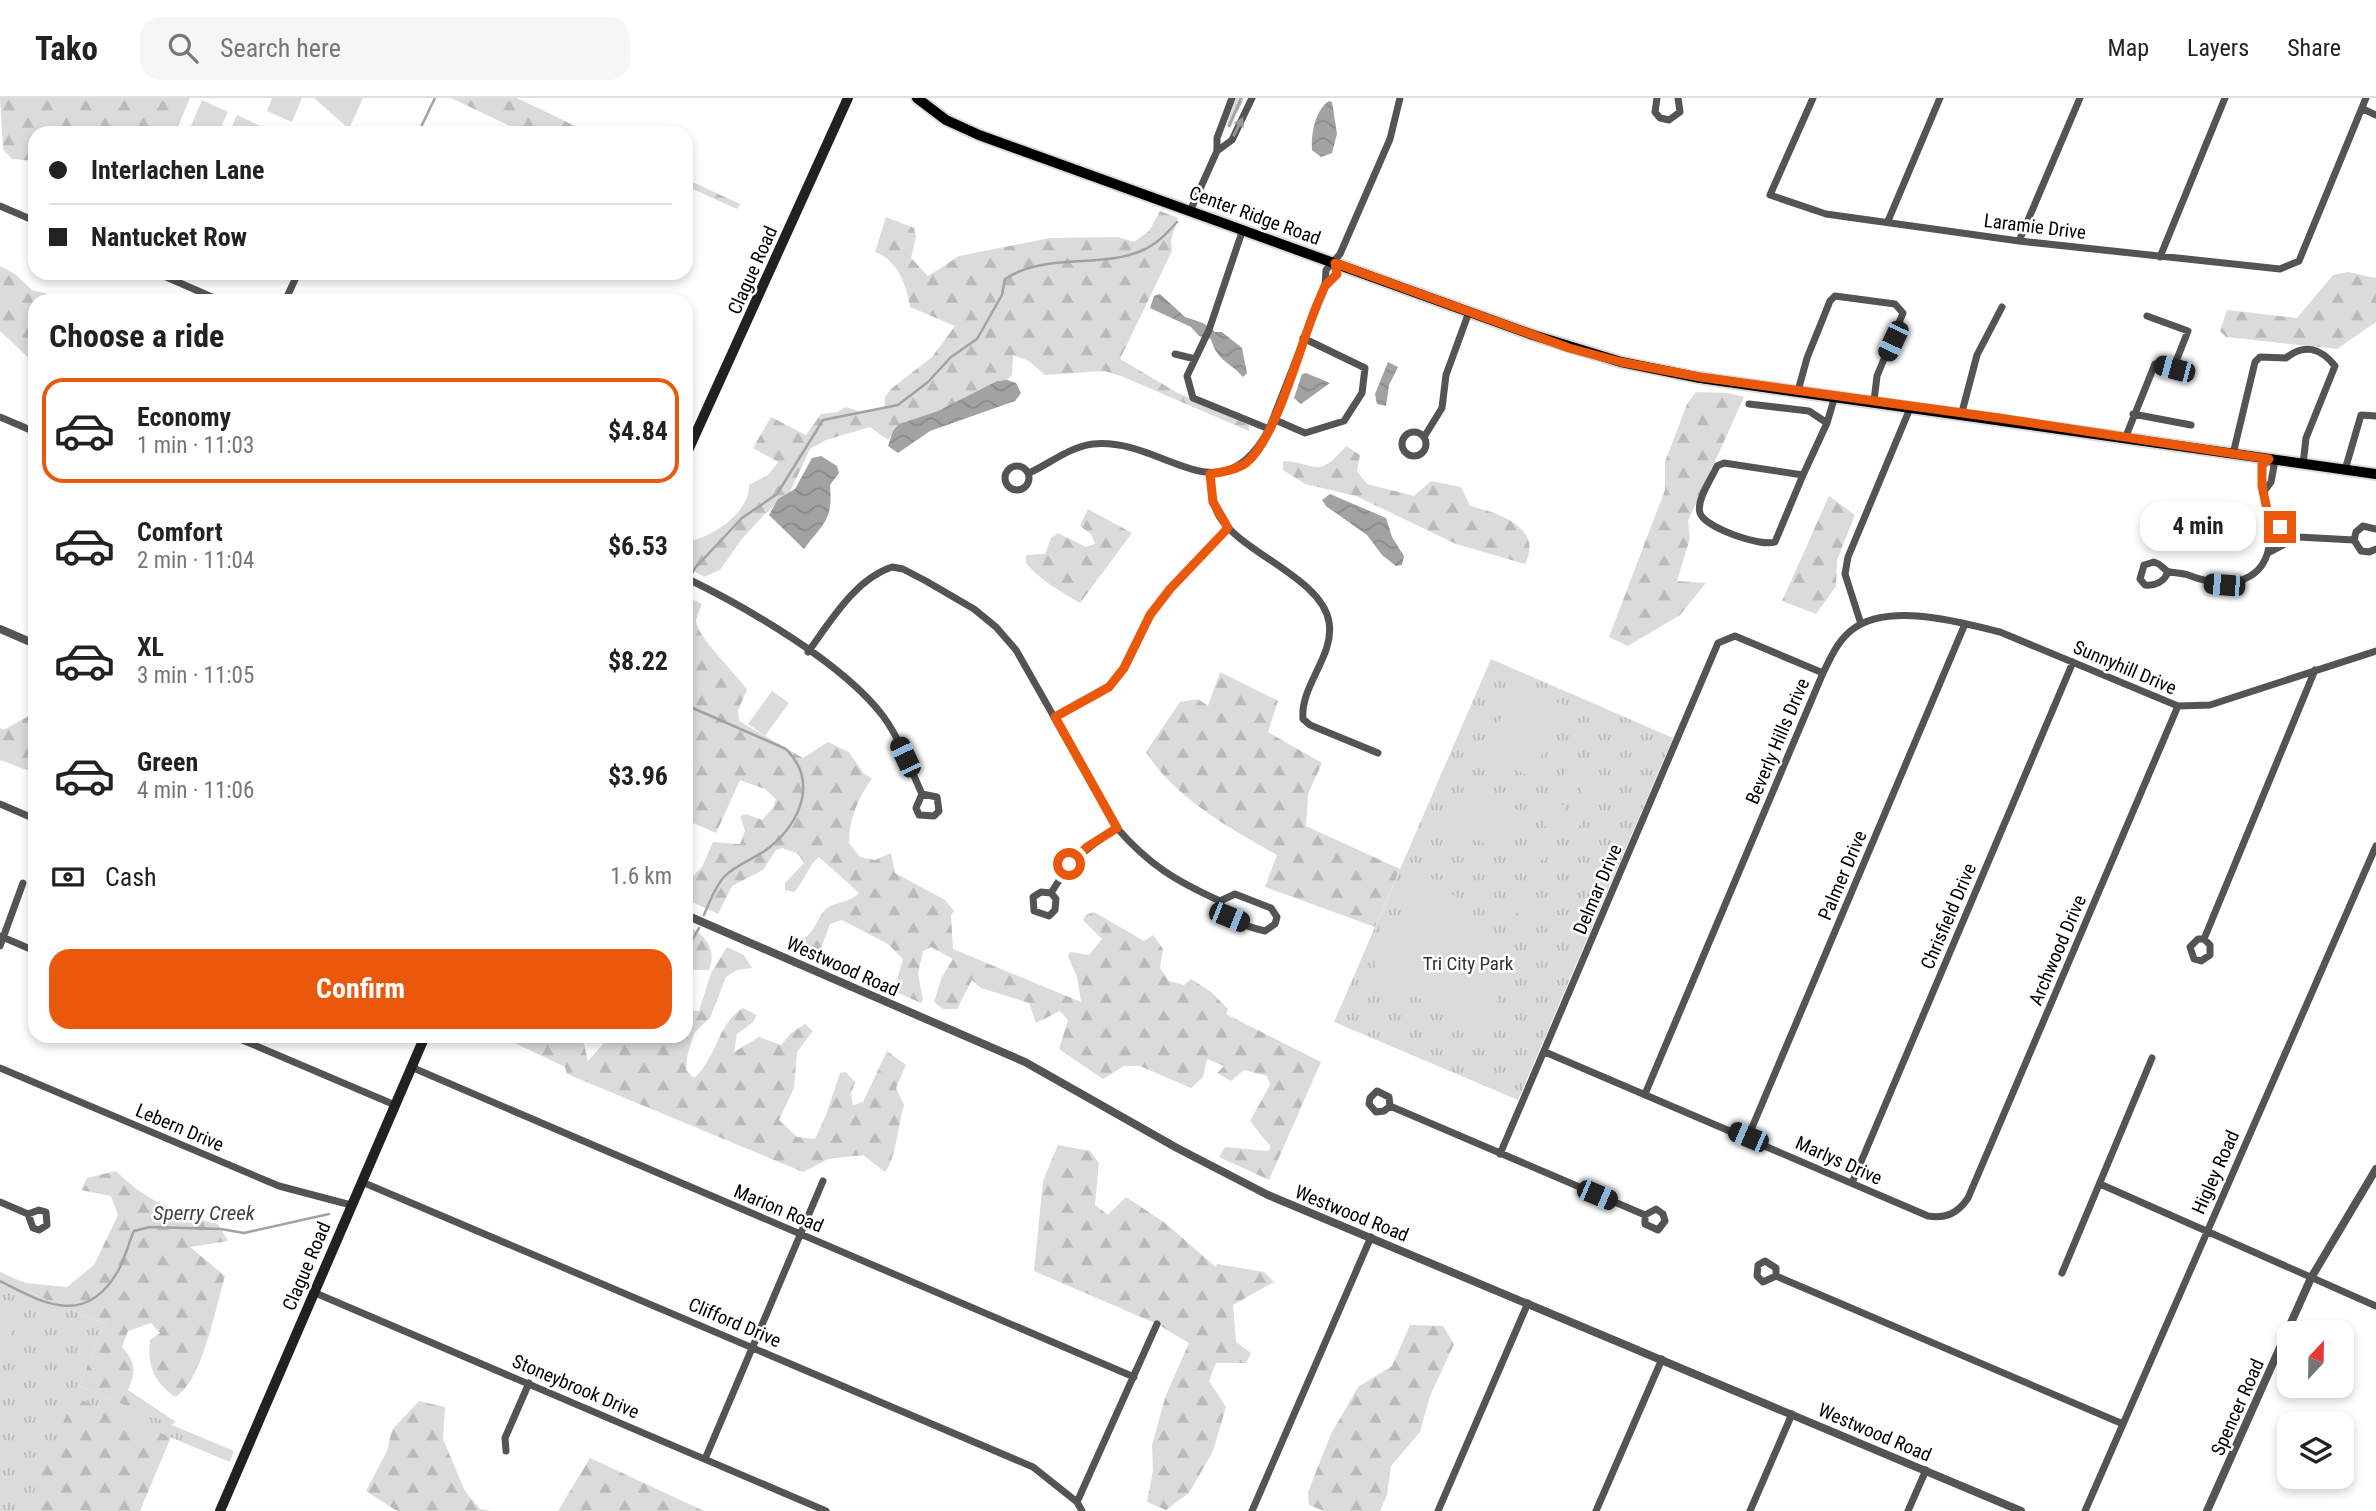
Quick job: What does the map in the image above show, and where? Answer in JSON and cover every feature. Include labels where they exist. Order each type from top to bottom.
[{"type":"main road","name":"Clague Road","points":[[693,441],[848,98]]},
{"type":"main road","name":"Center Ridge Road","points":[[917,98],[946,120],[979,135],[1191,209],[1569,348],[1621,362],[1700,377],[1962,412],[2376,474]]},
{"type":"main road","name":"Clague Road","points":[[220,1511],[422,1043]]},
{"type":"street","points":[[1191,209],[1217,151],[1217,138],[1232,98]]},
{"type":"street","points":[[1217,151],[1232,140],[1252,98]]},
{"type":"street","points":[[1657,98],[1654,112],[1665,120],[1674,119],[1680,112],[1678,98]]},
{"type":"street","name":"Laramie Drive","points":[[1813,98],[1770,195],[1817,212],[2019,241],[2280,269],[2298,261],[2363,109]]},
{"type":"street","points":[[1888,221],[1940,98]]},
{"type":"street","points":[[2019,241],[2080,98]]},
{"type":"street","points":[[2161,257],[2225,98]]},
{"type":"street","points":[[2366,98],[2363,109],[2376,115]]},
{"type":"street","points":[[1029,473],[1074,448],[1113,444],[1140,450],[1191,471],[1210,474],[1244,464],[1258,451],[1325,286],[1326,270],[1335,263],[1390,139],[1399,99]]},
{"type":"street","points":[[0,206],[28,218]]},
{"type":"street","points":[[1243,229],[1208,333],[1187,376],[1193,398],[1269,429]]},
{"type":"street","points":[[173,280],[205,294]]},
{"type":"street","points":[[1798,391],[1807,358],[1830,301],[1835,296],[1895,304],[1903,313],[1877,376],[1874,401]]},
{"type":"street","points":[[1962,412],[1977,355],[2002,307]]},
{"type":"street","points":[[1424,437],[1433,428],[1441,408],[1446,375],[1469,312]]},
{"type":"street","points":[[2126,436],[2155,364],[2174,369],[2188,331],[2147,316]]},
{"type":"street","points":[[1273,419],[1305,432],[1334,425],[1351,415],[1362,393],[1365,368],[1303,338]]},
{"type":"street","points":[[2233,454],[2255,362],[2260,357],[2286,358],[2295,349],[2302,348],[2317,351],[2335,366],[2306,438],[2303,464]]},
{"type":"street","points":[[1175,354],[1195,359]]},
{"type":"street","points":[[1803,475],[1724,464],[1717,466],[1700,504],[1699,513],[1706,521],[1735,535],[1766,545],[1775,542],[1827,423],[1835,396]]},
{"type":"street","points":[[1749,404],[1809,411],[1827,423]]},
{"type":"street","points":[[1861,624],[1849,596],[1844,574],[1911,406]]},
{"type":"street","points":[[2133,414],[2191,425]]},
{"type":"street","points":[[2345,470],[2361,415],[2376,416]]},
{"type":"street","points":[[0,417],[28,429]]},
{"type":"street","points":[[2269,459],[2262,465],[2270,552]]},
{"type":"street","points":[[1210,474],[1213,502],[1228,528],[1310,591],[1329,621],[1328,639],[1305,700],[1303,719],[1310,725],[1378,753]]},
{"type":"street","points":[[2269,519],[2298,537],[2354,540]]},
{"type":"street","points":[[2354,540],[2359,528],[2367,526],[2376,529]]},
{"type":"street","points":[[1055,717],[1109,687],[1124,668],[1150,615],[1170,589],[1228,528]]},
{"type":"street","points":[[2168,572],[2180,572],[2207,583],[2237,582],[2253,574],[2270,552],[2298,537]]},
{"type":"street","points":[[2354,540],[2361,551],[2376,549]]},
{"type":"street","points":[[808,652],[837,612],[880,571],[903,569],[974,608],[996,627],[1016,650],[1117,828],[1158,870],[1220,901]]},
{"type":"street","points":[[693,581],[741,604],[808,652],[872,703],[896,738],[922,794]]},
{"type":"street","name":"Sunnyhill Drive","points":[[1861,624],[1889,615],[1965,624],[2000,632],[2178,706],[2210,705],[2376,650]]},
{"type":"street","name":"Beverly Hills Drive","points":[[1645,1094],[1823,673],[1838,645],[1861,624]]},
{"type":"street","name":"Palmer Drive","points":[[1748,1137],[1965,624]]},
{"type":"street","points":[[0,629],[28,641]]},
{"type":"street","name":"Delmar Drive","points":[[1500,1154],[1715,649],[1725,638],[1735,636],[1823,673]]},
{"type":"street","name":"Chrisfield Drive","points":[[1852,1183],[2073,662]]},
{"type":"street","points":[[2204,939],[2315,670]]},
{"type":"street","name":"Archwood Drive","points":[[1964,1205],[2178,706]]},
{"type":"street","points":[[0,804],[28,816]]},
{"type":"street","points":[[1051,893],[1069,864],[1087,847],[1117,828]]},
{"type":"street","name":"Higley Road","points":[[2085,1511],[2376,846]]},
{"type":"street","points":[[23,883],[1,940],[28,949]]},
{"type":"street","points":[[1235,894],[1271,908],[1277,917],[1275,924],[1265,931],[1248,925],[1222,911],[1220,901],[1235,894]]},
{"type":"street","name":"Westwood Road","points":[[693,918],[1025,1062],[1177,1148],[1268,1195],[2021,1511]]},
{"type":"street","points":[[249,1043],[395,1105]]},
{"type":"street","name":"Marlys Drive","points":[[1545,1052],[1928,1216],[1944,1217],[1964,1205]]},
{"type":"street","points":[[2062,1273],[2152,1058]]},
{"type":"street","name":"Marion Road","points":[[411,1067],[1133,1377]]},
{"type":"street","name":"Lebern Drive","points":[[0,1068],[279,1186],[351,1205]]},
{"type":"street","points":[[1390,1106],[1645,1215]]},
{"type":"street","name":"Spencer Road","points":[[2207,1511],[2311,1278],[2376,1169]]},
{"type":"street","points":[[705,1458],[823,1181]]},
{"type":"street","name":"Clifford Drive","points":[[362,1182],[1033,1467],[1077,1502],[1083,1511]]},
{"type":"street","points":[[2100,1184],[2376,1306]]},
{"type":"street","points":[[0,1202],[28,1214]]},
{"type":"street","points":[[1252,1511],[1371,1237]]},
{"type":"street","points":[[1776,1276],[2123,1424]]},
{"type":"street","name":"Stoneybrook Drive","points":[[313,1292],[826,1511]]},
{"type":"street","points":[[1438,1511],[1528,1303]]},
{"type":"street","points":[[1077,1502],[1157,1324]]},
{"type":"street","points":[[1596,1511],[1662,1359]]},
{"type":"street","points":[[506,1451],[505,1438],[529,1383]]},
{"type":"street","points":[[1750,1511],[1792,1414]]},
{"type":"street","points":[[1908,1511],[1926,1470]]},
{"type":"green space","points":[[0,98],[190,98],[178,126],[28,126],[28,160],[12,159],[3,149]]},
{"type":"green space","points":[[272,98],[302,98],[292,122],[267,111]]},
{"type":"green space","points":[[314,98],[363,98],[350,126],[346,126]]},
{"type":"green space","points":[[451,98],[517,98],[575,126],[510,126]]},
{"type":"green space","points":[[1236,98],[1244,98],[1231,127],[1226,126]]},
{"type":"green space","points":[[202,100],[228,112],[221,126],[191,126]]},
{"type":"green space","points":[[237,115],[261,126],[232,126]]},
{"type":"green space","points":[[693,182],[740,204],[737,209],[693,189]]},
{"type":"green space","points":[[1160,211],[1178,218],[1171,240],[1172,251],[1120,359],[1176,392],[1249,425],[1249,431],[1121,376],[1104,371],[1045,375],[1029,361],[1013,355],[1012,375],[1007,380],[997,381],[938,411],[900,424],[888,440],[870,427],[826,440],[810,449],[789,494],[764,515],[741,540],[720,570],[704,577],[693,570],[693,541],[717,530],[736,514],[748,495],[749,485],[768,475],[778,462],[753,448],[771,417],[806,435],[821,414],[837,412],[846,407],[861,412],[884,408],[885,397],[891,389],[932,357],[955,326],[910,307],[900,274],[889,261],[875,252],[886,217],[914,228],[916,237],[911,258],[928,276],[959,256],[1050,238],[1118,237],[1134,242],[1149,231]]},
{"type":"green space","points":[[0,266],[15,274],[32,290],[48,294],[28,294],[28,357],[0,331]]},
{"type":"green space","points":[[2348,272],[2376,278],[2376,322],[2337,349],[2226,337],[2220,331],[2227,310],[2297,318],[2333,275]]},
{"type":"green space","points":[[1696,392],[1728,393],[1744,397],[1688,521],[1690,538],[1677,581],[1706,583],[1680,615],[1628,646],[1609,637],[1665,490],[1665,462],[1687,404]]},
{"type":"green space","points":[[1346,446],[1360,455],[1357,471],[1367,484],[1414,496],[1431,481],[1461,487],[1470,506],[1505,518],[1523,531],[1528,540],[1529,551],[1525,564],[1456,544],[1356,496],[1305,484],[1283,470],[1283,461],[1323,466]]},
{"type":"green space","points":[[1829,496],[1855,515],[1837,560],[1836,586],[1816,614],[1782,601]]},
{"type":"green space","points":[[1088,509],[1132,533],[1080,603],[1038,575],[1026,563],[1026,555],[1045,554],[1051,538],[1058,533],[1086,547],[1095,544],[1091,534],[1080,526]]},
{"type":"green space","points":[[693,600],[702,604],[696,620],[697,627],[747,690],[738,710],[739,721],[803,758],[828,742],[849,752],[864,774],[872,778],[855,809],[849,843],[860,857],[875,860],[891,853],[895,873],[945,900],[954,911],[951,915],[953,949],[1081,1002],[1077,977],[1068,956],[1070,952],[1089,955],[1102,939],[1083,920],[1086,915],[1094,912],[1144,941],[1153,935],[1163,949],[1160,968],[1169,981],[1184,985],[1191,979],[1211,992],[1228,1009],[1226,1014],[1321,1062],[1269,1180],[1219,1157],[1225,1147],[1268,1151],[1271,1147],[1250,1121],[1270,1085],[1267,1076],[1244,1070],[1231,1081],[1217,1073],[1224,1066],[1207,1059],[1203,1077],[1191,1088],[1140,1066],[1124,1066],[1103,1079],[1059,1049],[1068,1020],[1060,1011],[1036,1023],[1029,1003],[981,988],[972,980],[957,1009],[943,1009],[934,1002],[942,977],[953,959],[931,947],[923,951],[918,974],[923,1000],[921,1003],[894,991],[903,959],[888,944],[842,920],[830,924],[817,959],[794,947],[811,933],[828,907],[859,893],[819,857],[794,892],[785,890],[785,883],[804,863],[798,854],[782,848],[776,850],[763,870],[732,886],[718,914],[693,902],[693,876],[702,867],[713,842],[740,844],[745,831],[740,816],[746,814],[762,820],[773,808],[776,799],[765,789],[740,780],[716,833],[693,823]]},
{"type":"green space","name":"Tri City Park","points":[[1491,659],[1673,738],[1518,1100],[1334,1022]]},
{"type":"green space","points":[[1220,672],[1278,701],[1268,732],[1322,763],[1308,794],[1306,826],[1400,869],[1375,927],[1265,887],[1277,855],[1204,811],[1172,784],[1146,752],[1180,702],[1198,699],[1208,706]]},
{"type":"green space","points":[[1516,684],[1564,705],[1532,777],[1484,756]]},
{"type":"green space","points":[[772,691],[789,703],[765,736],[748,724]]},
{"type":"green space","points":[[26,717],[28,770],[0,760],[0,728],[3,730]]},
{"type":"green space","points":[[1570,763],[1582,768],[1571,792],[1560,787]]},
{"type":"green space","points":[[1589,771],[1601,776],[1590,801],[1579,796]]},
{"type":"green space","points":[[1465,786],[1523,812],[1504,852],[1447,826]]},
{"type":"green space","points":[[1554,801],[1565,806],[1555,830],[1543,825]]},
{"type":"green space","points":[[1573,809],[1584,814],[1574,838],[1562,833]]},
{"type":"green space","points":[[1538,839],[1549,844],[1538,868],[1527,863]]},
{"type":"green space","points":[[1556,847],[1568,852],[1557,876],[1546,872]]},
{"type":"green space","points":[[1420,871],[1447,890],[1470,912],[1485,939],[1492,972],[1507,979],[1484,1026],[1385,984],[1376,967]]},
{"type":"green space","points":[[1509,888],[1538,901],[1530,919],[1501,906]]},
{"type":"green space","points":[[693,929],[710,946],[712,957],[709,970],[693,970]]},
{"type":"green space","points":[[727,947],[744,955],[752,968],[737,970],[726,977],[710,1018],[693,1036],[693,1011],[699,1011],[711,973]]},
{"type":"green space","points":[[743,1008],[757,1015],[753,1022],[737,1034],[734,1052],[759,1037],[781,1045],[791,1033],[805,1024],[813,1031],[797,1052],[794,1088],[779,1120],[797,1137],[815,1139],[840,1073],[846,1072],[855,1082],[851,1093],[853,1105],[863,1102],[887,1051],[906,1065],[896,1088],[904,1105],[894,1150],[885,1172],[863,1155],[828,1159],[803,1172],[567,1074],[565,1067],[515,1043],[584,1043],[588,1061],[604,1043],[691,1043],[686,1070],[694,1078],[707,1061],[728,1022]]},
{"type":"green space","points":[[1058,1145],[1090,1151],[1099,1163],[1095,1205],[1108,1215],[1126,1197],[1165,1223],[1216,1267],[1217,1264],[1264,1272],[1274,1282],[1233,1305],[1236,1342],[1251,1353],[1246,1363],[1216,1363],[1209,1381],[1226,1407],[1213,1451],[1189,1493],[1166,1510],[1147,1502],[1153,1471],[1152,1445],[1166,1395],[1189,1343],[1157,1324],[1034,1271],[1043,1181]]},
{"type":"green space","points":[[116,1171],[138,1190],[163,1205],[218,1224],[228,1241],[190,1247],[225,1276],[207,1343],[185,1389],[175,1397],[157,1379],[151,1366],[150,1340],[160,1333],[151,1323],[128,1331],[122,1347],[133,1367],[128,1390],[176,1422],[171,1425],[79,1386],[105,1324],[0,1280],[0,1272],[25,1283],[67,1287],[94,1265],[118,1215],[111,1196],[81,1190],[87,1178]]},
{"type":"green space","points":[[0,1280],[105,1324],[79,1386],[234,1451],[230,1462],[74,1397],[26,1511],[0,1511]]},
{"type":"green space","points":[[0,1313],[17,1319],[0,1362]]},
{"type":"green space","points":[[1410,1325],[1443,1326],[1454,1344],[1430,1396],[1420,1432],[1391,1466],[1387,1495],[1380,1511],[1324,1511],[1309,1505],[1308,1492],[1331,1434],[1358,1387],[1392,1366]]},
{"type":"green space","points":[[74,1396],[171,1437],[140,1511],[0,1511],[0,1495]]},
{"type":"green space","points":[[419,1401],[445,1407],[443,1439],[465,1491],[480,1509],[491,1511],[397,1511],[366,1491],[387,1451],[392,1430]]},
{"type":"green space","points":[[590,1458],[704,1511],[558,1511]]},
{"type":"water","points":[[1329,101],[1332,102],[1337,134],[1332,153],[1321,157],[1312,150],[1313,130],[1320,110]]},
{"type":"water","points":[[1160,294],[1185,317],[1203,323],[1215,332],[1222,332],[1242,348],[1247,373],[1243,377],[1224,361],[1216,352],[1211,339],[1199,336],[1191,327],[1150,308],[1154,296]]},
{"type":"water","points":[[1388,362],[1398,367],[1389,385],[1386,406],[1377,404],[1375,394]]},
{"type":"water","points":[[1306,373],[1330,383],[1301,404],[1294,398],[1302,374]]},
{"type":"water","points":[[997,381],[1016,383],[1021,393],[1015,401],[930,431],[898,453],[888,446],[893,431],[899,424],[938,411]]},
{"type":"water","points":[[821,456],[837,466],[839,473],[830,485],[830,506],[826,520],[804,549],[769,515],[778,499],[795,489],[812,458]]},
{"type":"water","points":[[1330,494],[1386,518],[1392,537],[1404,556],[1402,565],[1396,566],[1382,555],[1367,535],[1326,506],[1322,500]]},
{"type":"waterway","points":[[421,126],[435,98]]},
{"type":"waterway","name":"Sperry Creek","points":[[1229,126],[1241,98]]},
{"type":"waterway","name":"Sperry Creek","points":[[693,572],[742,518],[777,494],[823,420],[898,405],[928,382],[951,357],[977,339],[1002,295],[1005,279],[1038,266],[1127,256],[1153,245],[1177,222]]},
{"type":"waterway","name":"Sperry Creek","points":[[693,708],[786,749],[796,761],[803,787],[797,813],[781,837],[724,877],[704,915]]},
{"type":"waterway","name":"Sperry Creek","points":[[693,939],[699,928]]},
{"type":"waterway","name":"Sperry Creek","points":[[0,1281],[48,1303],[78,1305],[92,1299],[106,1288],[118,1271],[134,1231],[150,1227],[221,1229],[244,1233],[329,1214]]},
{"type":"route","points":[[1069,864],[1087,847],[1117,828],[1055,717],[1109,687],[1124,668],[1150,615],[1198,557],[1228,528],[1213,502],[1210,474],[1228,471],[1244,464],[1258,451],[1269,429],[1312,314],[1325,286],[1337,274],[1335,263],[1569,348],[1621,362],[1700,377],[2126,436],[2269,459],[2262,465],[2262,486],[2269,519],[2280,527]]}]
